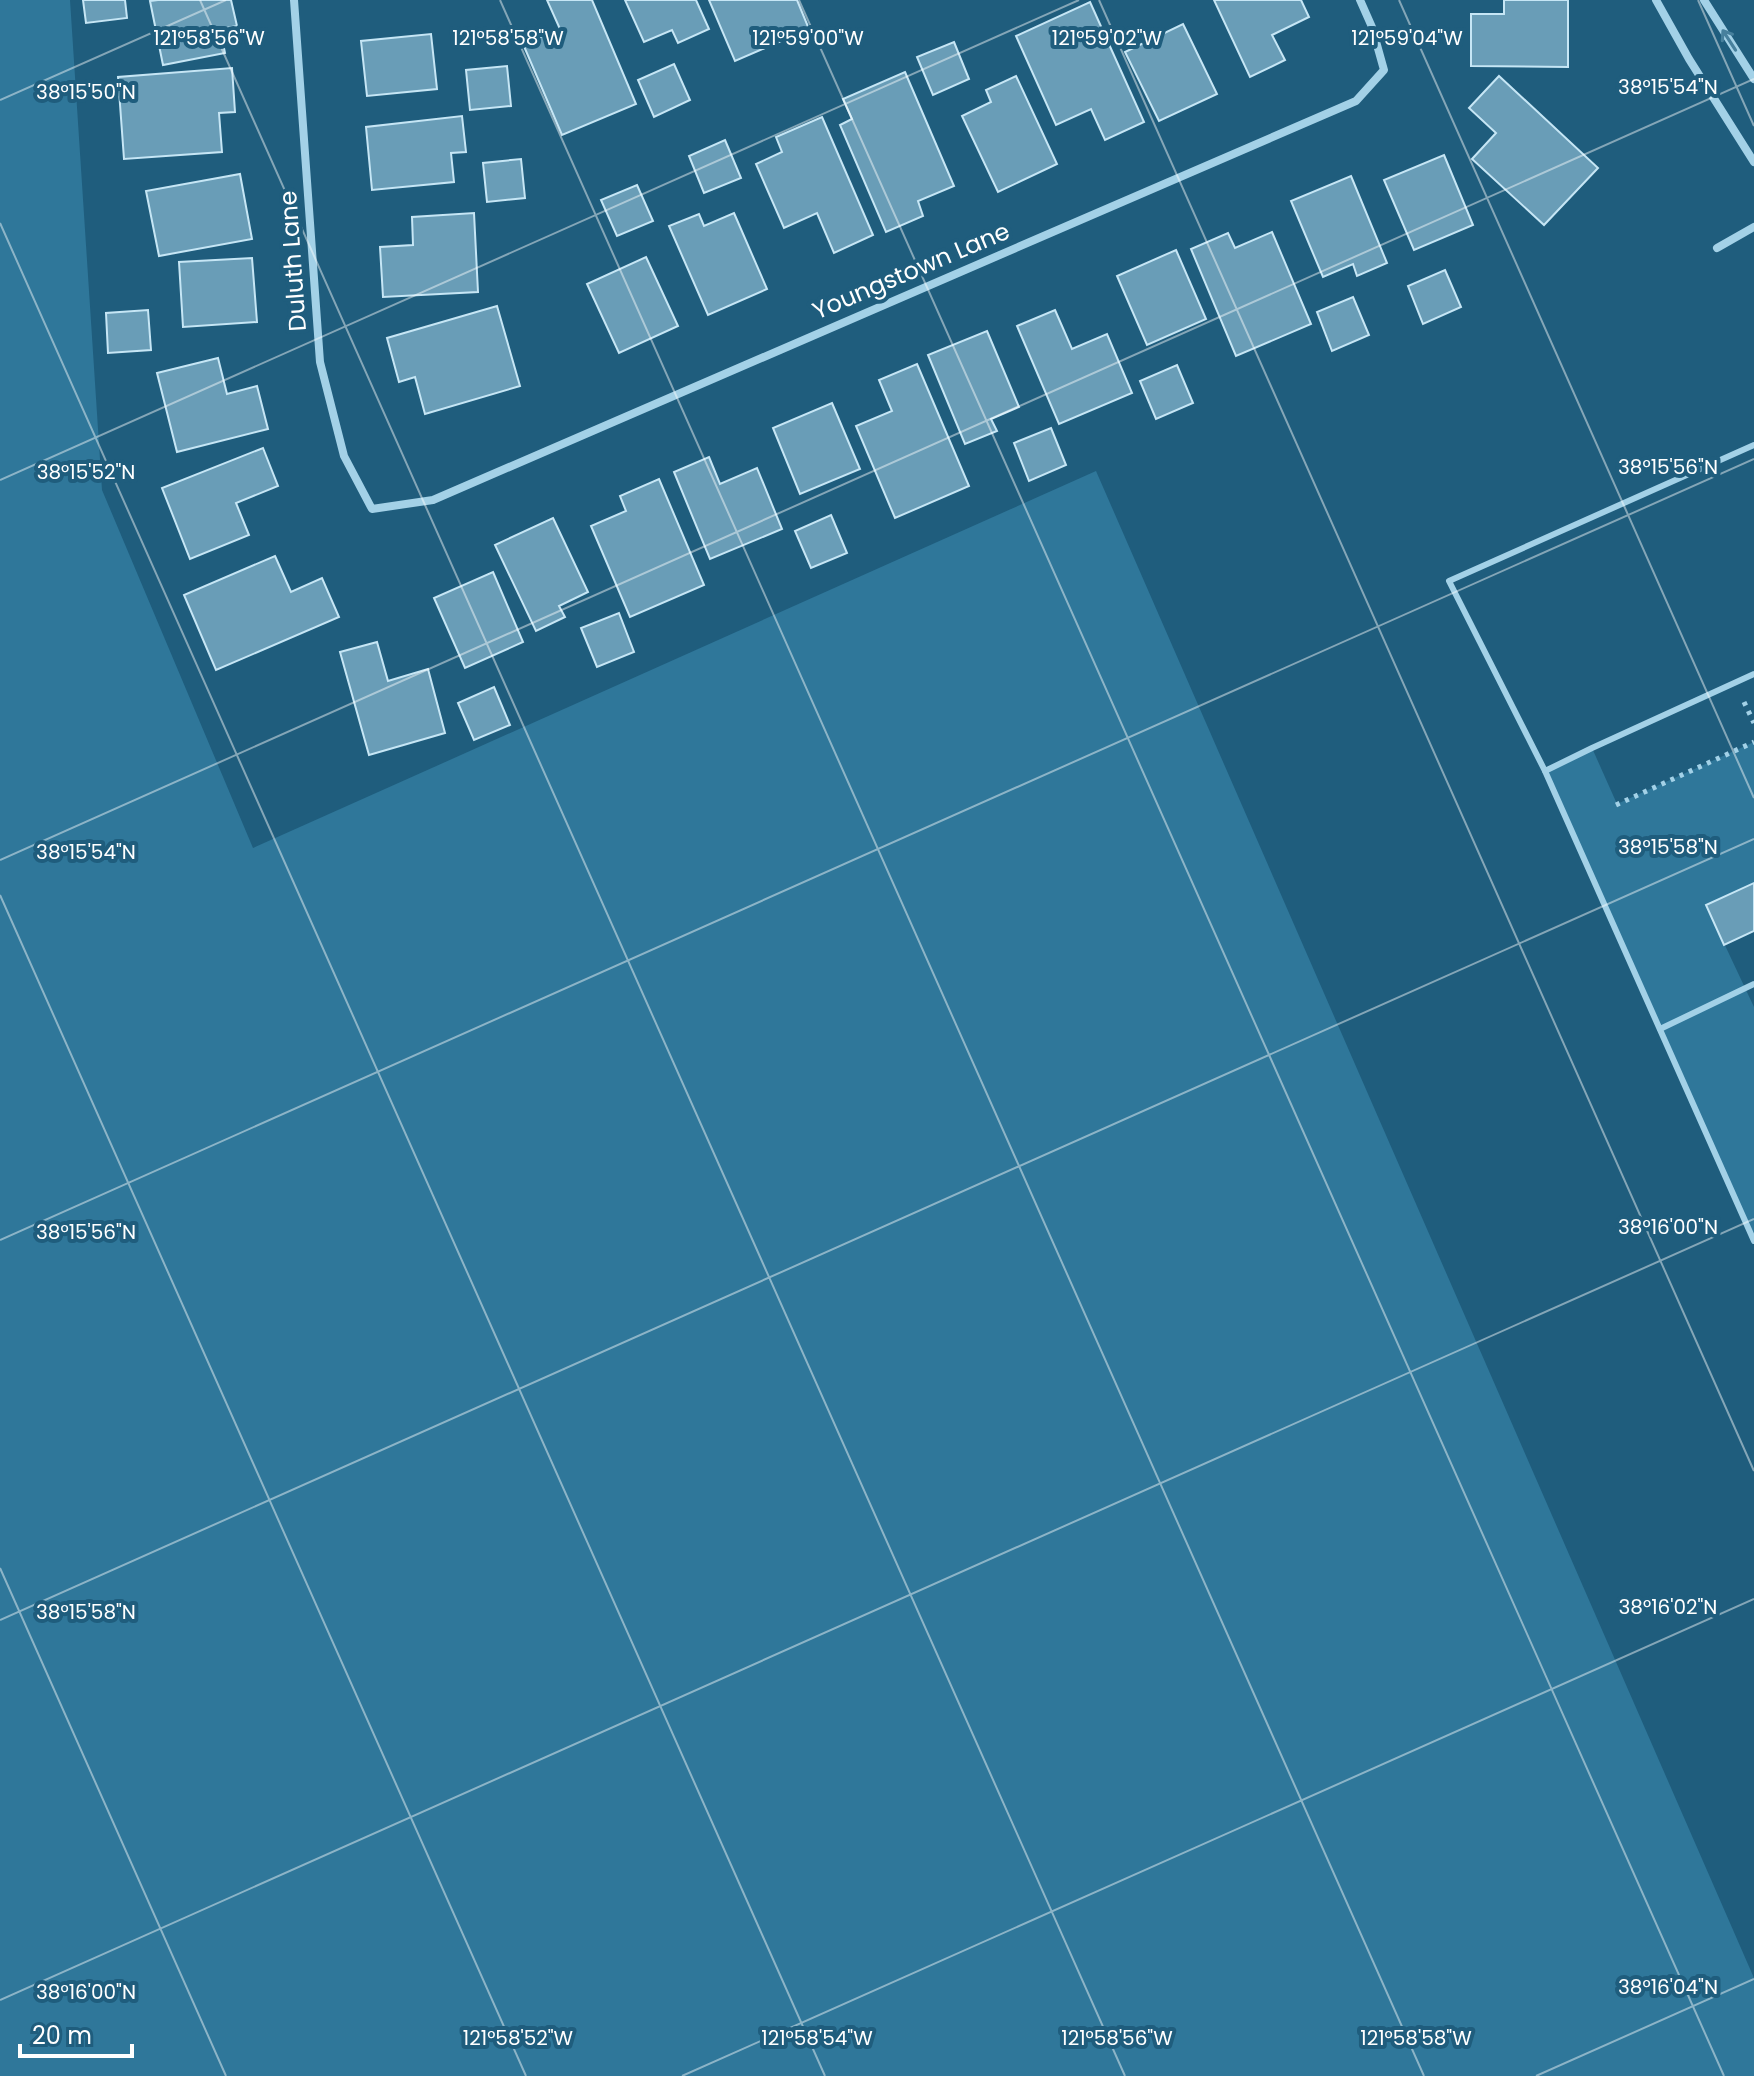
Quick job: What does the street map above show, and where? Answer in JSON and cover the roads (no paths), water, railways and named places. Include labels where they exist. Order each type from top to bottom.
[{"type":"street","name":"Duluth Lane","points":[[294,0],[320,362],[344,456],[372,509]]},
{"type":"street","name":"Youngstown Lane","points":[[372,509],[433,500],[1356,101],[1384,70],[1372,27],[1360,0]]},
{"type":"street","points":[[1656,0],[1754,162]]},
{"type":"street","points":[[1704,0],[1754,79]]},
{"type":"street","points":[[1717,248],[1754,227]]},
{"type":"lane","points":[[1754,445],[1449,581],[1545,771],[1754,1241]]},
{"type":"lane","points":[[1545,771],[1754,674]]},
{"type":"lane","points":[[1660,1029],[1754,984]]}]
